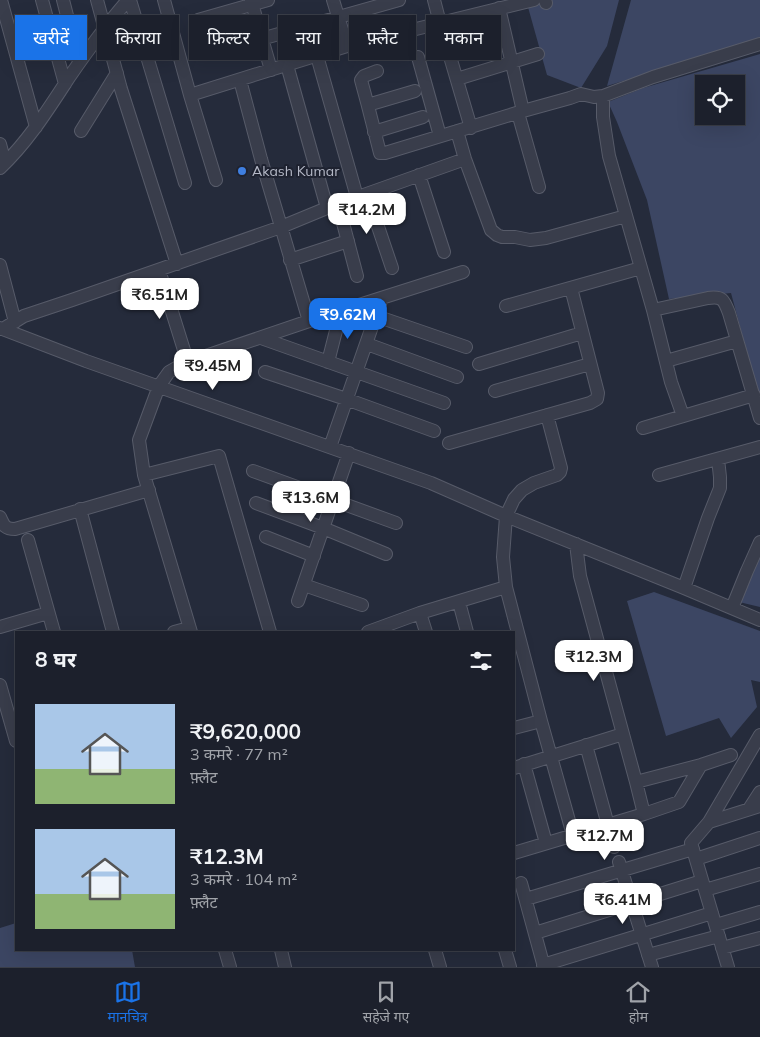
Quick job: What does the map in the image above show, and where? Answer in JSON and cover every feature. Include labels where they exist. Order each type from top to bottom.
[{"type":"street","points":[[1,0],[36,127]]},
{"type":"street","points":[[42,0],[64,84]]},
{"type":"street","points":[[63,0],[79,62]]},
{"type":"street","points":[[97,0],[101,15]]},
{"type":"street","points":[[115,15],[129,0]]},
{"type":"street","points":[[129,0],[185,184]]},
{"type":"street","points":[[164,0],[190,96],[216,180]]},
{"type":"street","points":[[213,15],[252,2],[268,0]]},
{"type":"street","points":[[334,0],[338,15]]},
{"type":"street","points":[[339,17],[399,0]]},
{"type":"street","points":[[434,0],[438,15]]},
{"type":"street","points":[[471,15],[499,8],[542,1]]},
{"type":"street","points":[[252,2],[255,15]]},
{"type":"street","points":[[499,8],[520,112],[540,186]]},
{"type":"street","points":[[339,20],[347,46]]},
{"type":"street","points":[[339,49],[426,26]]},
{"type":"street","points":[[3,165],[36,127],[97,37]]},
{"type":"street","points":[[377,71],[364,76],[362,80],[374,132],[380,152],[382,153],[581,94],[598,96],[760,44]]},
{"type":"street","points":[[457,79],[538,54]]},
{"type":"street","points":[[418,57],[440,136]]},
{"type":"street","points":[[113,60],[176,264]]},
{"type":"street","points":[[268,60],[271,70]]},
{"type":"street","points":[[190,96],[304,60]]},
{"type":"street","points":[[318,60],[362,195],[392,268]]},
{"type":"street","points":[[451,60],[470,128]]},
{"type":"street","points":[[288,65],[333,206],[348,241],[357,276]]},
{"type":"street","points":[[81,131],[117,73]]},
{"type":"street","points":[[240,80],[309,321]]},
{"type":"street","points":[[368,106],[415,91]]},
{"type":"street","points":[[598,96],[609,156],[683,416]]},
{"type":"street","points":[[374,132],[423,117]]},
{"type":"street","points":[[457,131],[491,230],[497,235],[530,240],[546,238],[626,216]]},
{"type":"street","points":[[0,144],[3,165]]},
{"type":"street","points":[[1,329],[24,316],[281,227],[362,195],[466,159]]},
{"type":"street","points":[[419,175],[444,252]]},
{"type":"street","points":[[290,260],[348,241]]},
{"type":"street","points":[[0,265],[15,322]]},
{"type":"street","points":[[506,306],[641,268]]},
{"type":"street","points":[[159,270],[188,363]]},
{"type":"street","points":[[190,630],[148,490],[139,440],[159,386],[169,372],[188,363],[309,321],[463,272]]},
{"type":"street","points":[[449,443],[590,403],[597,399],[598,393],[571,288]]},
{"type":"street","points":[[330,447],[382,298]]},
{"type":"street","points":[[653,310],[708,298],[724,300],[760,418]]},
{"type":"street","points":[[328,362],[341,311]]},
{"type":"street","points":[[376,316],[466,347]]},
{"type":"street","points":[[1,329],[86,361],[418,478],[760,620]]},
{"type":"street","points":[[479,364],[582,333]]},
{"type":"street","points":[[262,338],[444,403]]},
{"type":"street","points":[[666,361],[737,342]]},
{"type":"street","points":[[367,344],[457,376]]},
{"type":"street","points":[[495,391],[590,364]]},
{"type":"street","points":[[265,372],[434,431]]},
{"type":"street","points":[[643,428],[754,395]]},
{"type":"street","points":[[515,631],[506,587],[503,557],[506,516],[514,499],[522,490],[560,472],[561,468],[547,415]]},
{"type":"street","points":[[659,474],[760,447]]},
{"type":"street","points":[[298,601],[349,453]]},
{"type":"street","points":[[144,475],[220,456],[270,631]]},
{"type":"street","points":[[684,588],[720,488],[718,459]]},
{"type":"street","points":[[254,470],[396,523]]},
{"type":"street","points":[[0,518],[3,525],[9,529],[15,528],[148,490]]},
{"type":"street","points":[[256,503],[386,554]]},
{"type":"street","points":[[80,509],[113,631]]},
{"type":"street","points":[[266,538],[314,556]]},
{"type":"street","points":[[28,540],[54,631]]},
{"type":"street","points":[[732,608],[760,542]]},
{"type":"street","points":[[576,544],[580,576],[644,814]]},
{"type":"street","points":[[304,585],[362,605]]},
{"type":"street","points":[[376,631],[398,627],[420,613],[506,587]]},
{"type":"street","points":[[459,602],[467,631]]},
{"type":"street","points":[[0,627],[48,613]]},
{"type":"street","points":[[420,613],[426,631]]},
{"type":"street","points":[[515,632],[573,835]]},
{"type":"street","points":[[0,685],[15,738]]},
{"type":"street","points":[[515,728],[541,721]]},
{"type":"street","points":[[546,843],[519,766],[623,734]]},
{"type":"street","points":[[728,967],[691,843],[708,822],[760,735]]},
{"type":"street","points":[[586,745],[614,847]]},
{"type":"street","points":[[636,782],[731,755]]},
{"type":"street","points":[[515,852],[679,802],[701,764]]},
{"type":"street","points":[[708,822],[755,808],[760,792]]},
{"type":"street","points":[[526,899],[620,866],[694,854],[760,838]]},
{"type":"street","points":[[620,866],[650,961],[760,912]]},
{"type":"street","points":[[535,933],[632,902],[760,874]]},
{"type":"street","points":[[522,883],[543,966],[642,934],[717,930],[760,938]]},
{"type":"street","points":[[225,951],[230,967]]},
{"type":"street","points":[[281,951],[285,967]]},
{"type":"street","points":[[435,951],[440,967]]},
{"type":"street","points":[[505,951],[510,967]]},
{"type":"water","points":[[526,0],[619,0],[607,46],[581,88],[547,75]]},
{"type":"water","points":[[631,0],[760,0],[760,39],[607,86]]},
{"type":"water","points":[[760,54],[760,401],[731,293],[669,299],[647,200],[608,102],[643,88]]},
{"type":"water","points":[[760,553],[760,607],[739,602]]},
{"type":"water","points":[[654,592],[760,631],[760,682],[751,680],[757,707],[731,738],[719,718],[666,736],[627,601]]},
{"type":"water","points":[[15,923],[15,951],[132,951],[135,967],[0,967],[0,928]]},
{"type":"place","name":"Akash Kumar","points":[[242,171]]}]
